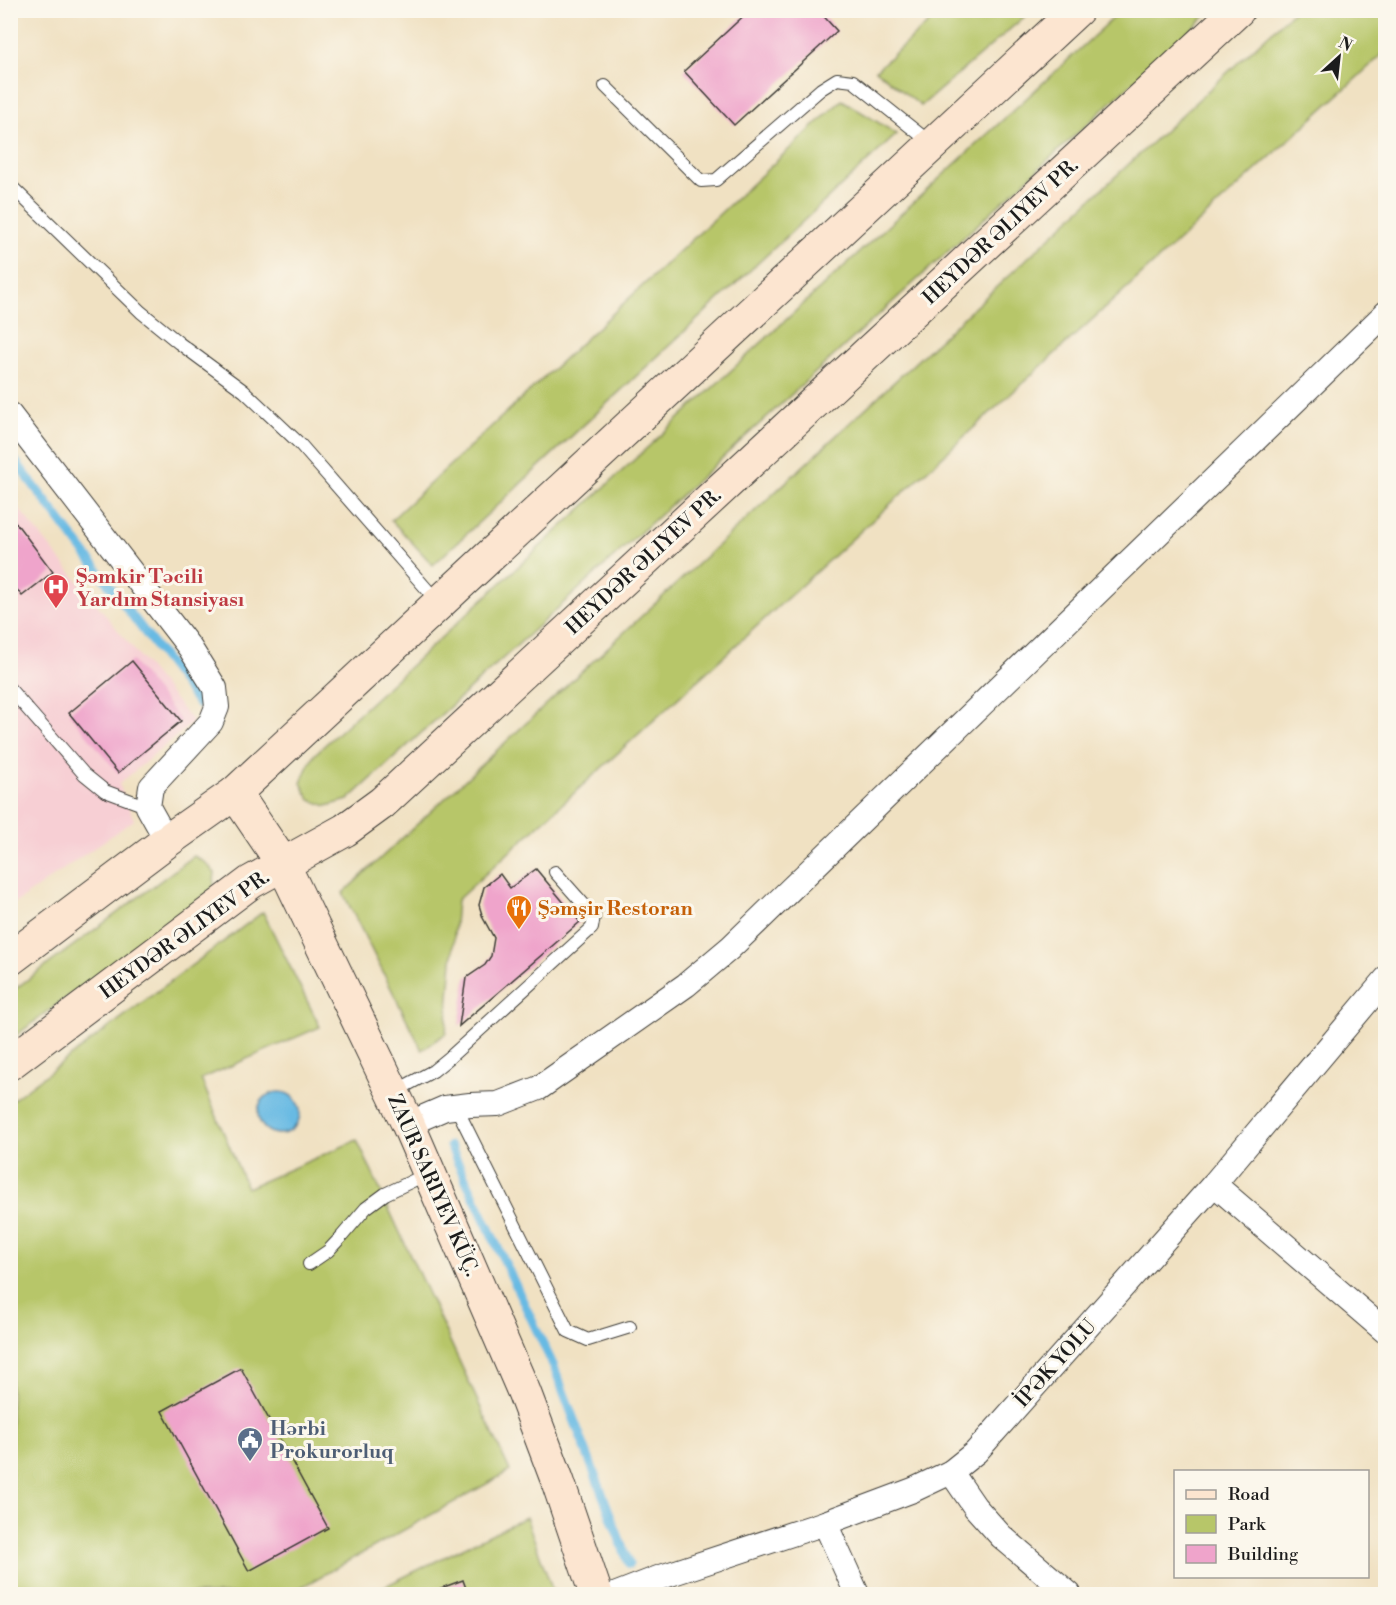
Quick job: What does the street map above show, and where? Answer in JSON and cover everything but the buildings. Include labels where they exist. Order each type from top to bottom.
[{"type":"main road","points":[[10,959],[167,841],[235,794],[1077,10]]},
{"type":"main road","name":"HEYDƏR ƏLIYEV PR.","points":[[10,1062],[251,882],[345,830],[382,803],[1238,10]]},
{"type":"main road","points":[[235,794],[283,864],[408,1124],[524,1392],[558,1482],[596,1594]]},
{"type":"street","points":[[408,1124],[445,1108],[470,1104],[498,1104],[539,1088],[686,985],[730,948],[1386,313]]},
{"type":"street","points":[[10,414],[190,648],[215,688],[217,707],[211,722],[151,787],[148,807],[167,841]]},
{"type":"street","name":"İPƏK YOLU","points":[[617,1594],[661,1586],[914,1490],[951,1472],[976,1452],[1214,1184],[1386,979]]},
{"type":"street","points":[[1214,1184],[1386,1332]]},
{"type":"street","points":[[951,1472],[975,1507],[1001,1536],[1069,1594]]},
{"type":"street","points":[[825,1523],[857,1594]]},
{"type":"lane","points":[[605,86],[701,182],[716,180],[821,89],[837,79],[853,81],[933,144]]},
{"type":"lane","points":[[10,185],[141,312],[244,391],[300,444],[438,603]]},
{"type":"lane","points":[[10,689],[84,774],[105,791],[148,807]]},
{"type":"lane","points":[[393,1092],[432,1071],[449,1058],[592,928],[594,916],[555,872]]},
{"type":"lane","points":[[456,1107],[568,1331],[588,1340],[630,1327]]},
{"type":"lane","points":[[309,1264],[335,1244],[366,1208],[385,1194],[428,1173]]},
{"type":"shaded area","name":"Şəmkir Təcili Yardım Stansiyası","points":[[10,498],[193,722],[119,784],[134,820],[11,906]]},
{"type":"green space","points":[[1295,10],[1385,11],[1385,52],[457,900],[446,1033],[422,1050],[343,893]]},
{"type":"green space","points":[[942,11],[1031,11],[921,106],[876,70]]},
{"type":"green space","points":[[1121,11],[1211,11],[348,800],[327,806],[310,800],[301,783],[315,754]]},
{"type":"green space","points":[[842,100],[897,134],[433,565],[391,520]]},
{"type":"green space","points":[[194,856],[206,863],[215,873],[213,889],[11,1039],[11,992]]},
{"type":"green space","points":[[263,912],[320,1027],[201,1079],[247,1188],[357,1140],[510,1471],[289,1594],[11,1594],[11,1101]]},
{"type":"green space","points":[[526,1517],[554,1594],[369,1594]]},
{"type":"water","points":[[279,1092],[294,1098],[300,1113],[294,1128],[279,1134],[264,1128],[258,1113],[264,1098]]},
{"type":"waterway","points":[[10,454],[199,704]]},
{"type":"waterway","points":[[450,1146],[554,1367],[629,1564]]},
{"type":"place","name":"Şəmkir Təcili Yardım Stansiyası","points":[[56,610]]},
{"type":"place","name":"Şəmşir Restoran","points":[[519,931]]},
{"type":"place","name":"Hərbi Prokurorluq","points":[[250,1463]]}]
